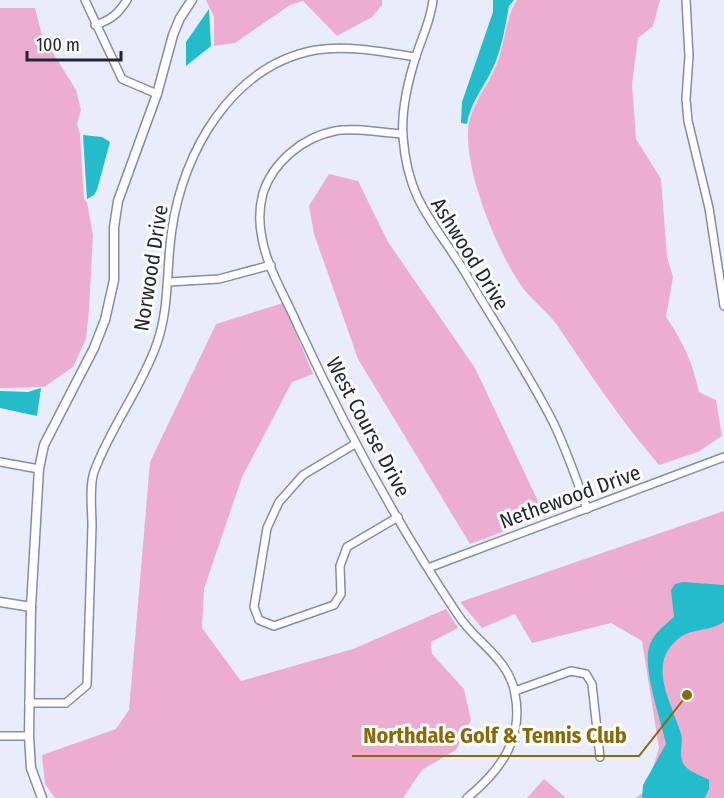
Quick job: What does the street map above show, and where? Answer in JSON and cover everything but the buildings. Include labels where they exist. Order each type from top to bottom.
[{"type":"street","points":[[85,0],[122,80],[157,94]]},
{"type":"street","points":[[95,25],[108,21],[119,12],[127,0]]},
{"type":"street","points":[[42,798],[31,768],[29,736],[31,607],[39,469],[44,445],[94,348],[105,320],[114,280],[114,227],[118,201],[157,94],[173,35],[180,18],[192,0]]},
{"type":"street","name":"Ashwood Drive","points":[[433,0],[431,16],[416,57],[407,95],[403,134],[406,170],[418,202],[466,274],[553,423],[568,456],[587,509]]},
{"type":"street","points":[[686,0],[689,56],[686,99],[688,121],[709,208],[724,306]]},
{"type":"street","name":"Norwood Drive","points":[[29,703],[66,703],[87,685],[93,475],[156,345],[169,282],[172,230],[181,186],[199,144],[224,106],[243,88],[277,64],[316,50],[358,49],[416,57]]},
{"type":"street","name":"West Course Drive","points":[[403,134],[336,131],[308,141],[288,155],[271,174],[263,194],[260,218],[262,240],[271,265],[355,444],[459,618],[505,667],[515,691],[517,725],[506,758],[489,780],[467,798]]},
{"type":"street","points":[[169,282],[219,279],[271,265]]},
{"type":"street","points":[[355,444],[303,475],[279,502],[267,528],[254,607],[259,620],[274,626],[334,605],[341,594],[340,566],[347,547],[398,517]]},
{"type":"street","name":"Nethewood Drive","points":[[428,568],[724,458]]},
{"type":"street","points":[[0,462],[39,469]]},
{"type":"street","points":[[0,602],[31,607]]},
{"type":"street","points":[[515,691],[571,671],[586,674],[592,684],[600,757]]},
{"type":"street","points":[[0,736],[29,736]]},
{"type":"shaded area","points":[[206,0],[382,0],[382,5],[372,17],[337,36],[303,1],[290,5],[235,43],[214,46],[214,17]]},
{"type":"shaded area","points":[[517,0],[660,0],[653,26],[638,38],[632,84],[636,139],[661,179],[667,257],[673,277],[666,317],[687,353],[699,392],[716,400],[722,436],[698,452],[659,465],[619,414],[557,325],[520,284],[492,231],[477,189],[468,131],[472,113],[498,61],[508,21]]},
{"type":"shaded area","points":[[0,8],[35,8],[42,35],[76,90],[81,110],[77,124],[80,134],[84,199],[87,202],[93,235],[86,339],[73,367],[44,387],[0,388]]},
{"type":"shaded area","points":[[329,174],[358,181],[388,242],[475,368],[545,516],[470,544],[358,359],[314,234],[309,206]]},
{"type":"shaded area","points":[[283,303],[313,374],[292,382],[242,477],[204,589],[202,628],[241,681],[353,649],[446,609],[458,628],[431,642],[432,654],[464,689],[471,720],[456,750],[422,770],[403,798],[55,798],[45,784],[42,755],[116,729],[129,710],[150,462],[216,324]]},
{"type":"shaded area","points":[[724,511],[724,798],[635,798],[646,791],[659,748],[642,641],[611,623],[532,643],[515,614],[482,628],[460,602]]},
{"type":"shaded area","points":[[544,779],[566,798],[527,798]]},
{"type":"water","points":[[493,0],[514,0],[509,6],[494,66],[473,104],[467,124],[461,123],[462,102],[493,12]]},
{"type":"water","points":[[209,9],[211,46],[186,66],[186,42]]},
{"type":"water","points":[[83,135],[102,137],[110,142],[97,190],[87,199]]},
{"type":"water","points":[[41,388],[37,416],[0,408],[0,391],[28,392]]},
{"type":"water","points":[[683,582],[724,585],[724,622],[711,628],[690,632],[677,639],[665,656],[663,667],[666,690],[681,734],[683,762],[690,770],[709,780],[709,789],[705,798],[642,798],[643,785],[666,744],[650,679],[648,654],[655,636],[674,617],[671,590],[675,584]]},
{"type":"place","name":"Northdale Golf & Tennis Club","points":[[687,695]]}]
